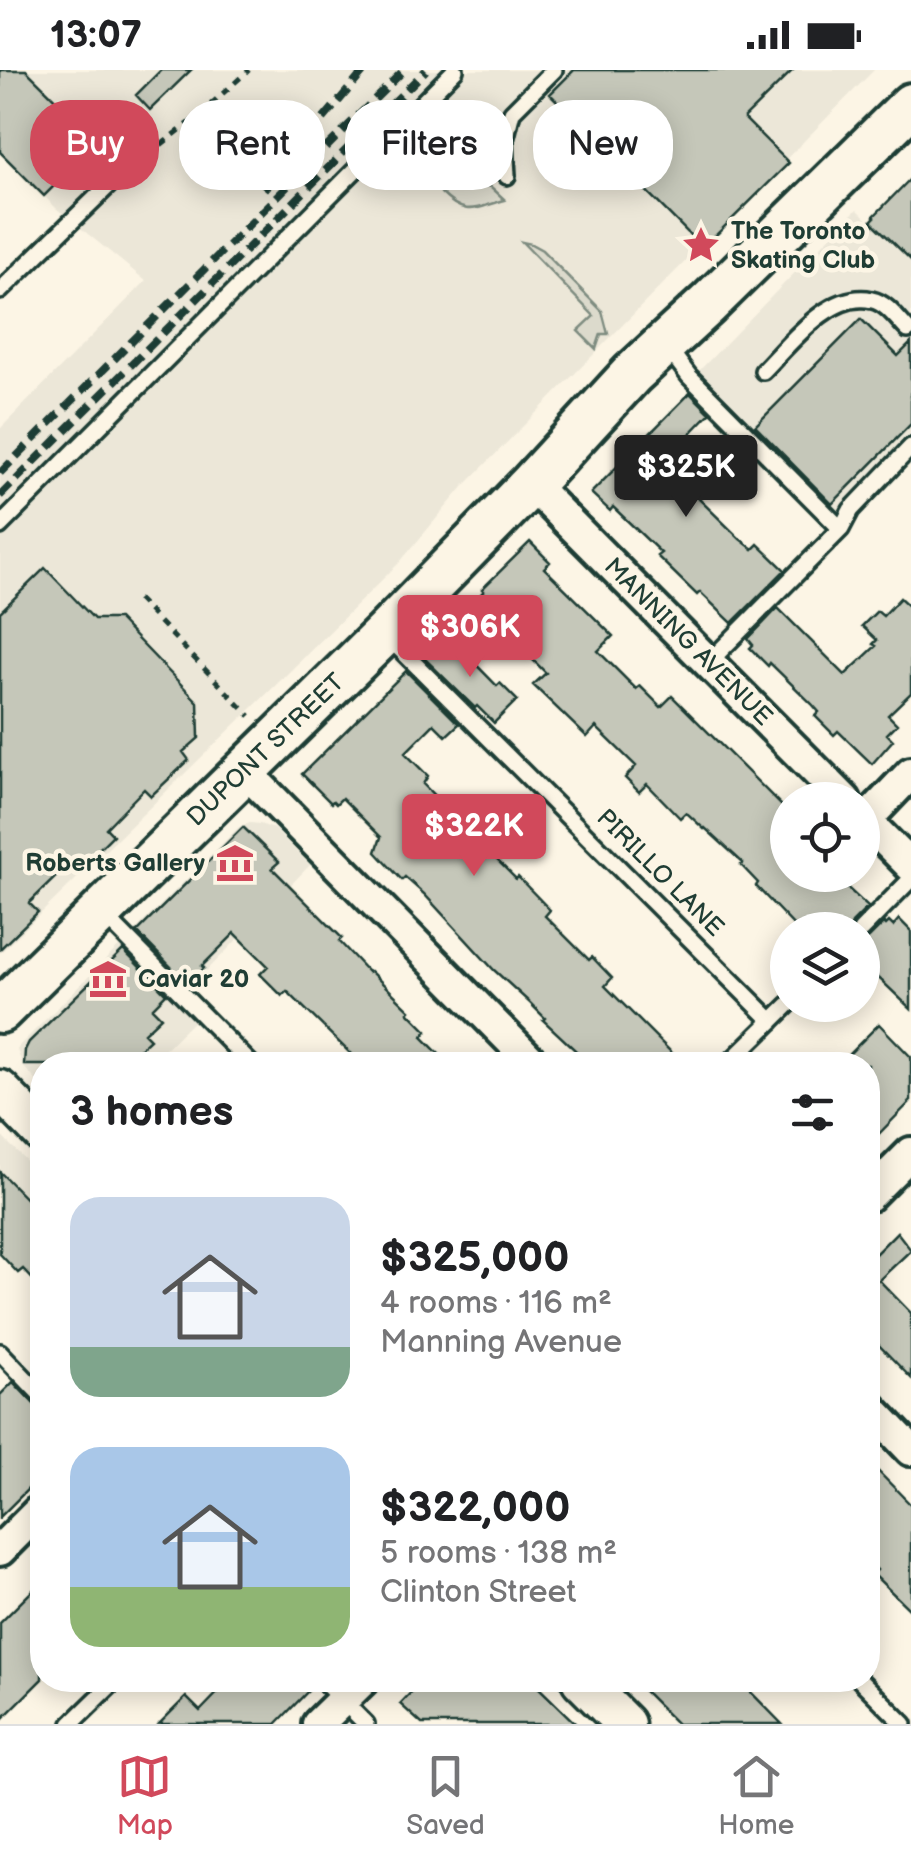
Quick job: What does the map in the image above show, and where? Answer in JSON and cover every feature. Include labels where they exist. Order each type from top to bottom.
[{"type":"main road","name":"DUPONT STREET","points":[[0,1011],[385,634],[632,374],[911,105]]},
{"type":"street","name":"MANNING AVENUE","points":[[531,484],[828,782]]},
{"type":"street","points":[[245,771],[521,1052]]},
{"type":"street","points":[[880,796],[911,773]]},
{"type":"street","name":"MANNING AVENUE","points":[[880,834],[911,866]]},
{"type":"street","points":[[0,1090],[30,1121]]},
{"type":"street","points":[[880,1185],[909,1159]]},
{"type":"street","points":[[880,1418],[911,1450]]},
{"type":"street","points":[[0,1550],[30,1520]]},
{"type":"street","points":[[318,1724],[340,1692]]},
{"type":"street","points":[[593,1692],[625,1724]]},
{"type":"lane","points":[[0,526],[455,70]]},
{"type":"lane","points":[[513,111],[554,70]]},
{"type":"lane","points":[[0,291],[103,190]]},
{"type":"lane","points":[[764,371],[810,323],[836,305],[874,300],[908,330]]},
{"type":"lane","points":[[665,343],[689,376],[841,529]]},
{"type":"lane","points":[[708,663],[841,529],[851,510],[911,447]]},
{"type":"lane","name":"PIRILLO LANE","points":[[385,634],[770,1019]]},
{"type":"lane","points":[[879,912],[911,879]]},
{"type":"lane","points":[[101,912],[239,1052]]},
{"type":"lane","points":[[740,1052],[771,1022]]},
{"type":"lane","points":[[0,1352],[30,1383]]},
{"type":"lane","points":[[71,1724],[104,1692]]},
{"type":"lane","points":[[346,1692],[366,1724]]},
{"type":"lane","points":[[872,1692],[904,1724]]},
{"type":"path","points":[[159,146],[249,70]]},
{"type":"path","points":[[137,599],[250,716]]},
{"type":"path","points":[[431,636],[439,643]]},
{"type":"shaded area","points":[[0,70],[874,70],[463,487],[399,563],[0,953],[0,429],[146,281],[38,190],[159,190],[159,100],[30,100],[30,182],[0,152]]},
{"type":"shaded area","points":[[494,190],[505,200],[471,209],[457,206],[441,193]]},
{"type":"shaded area","points":[[857,209],[911,261],[911,435],[835,512],[695,375]]},
{"type":"shaded area","points":[[522,242],[542,250],[602,311],[608,334],[601,334],[596,349],[578,331],[594,316]]},
{"type":"shaded area","points":[[250,823],[274,829],[310,865],[187,991],[195,1020],[162,1052],[30,1052],[30,1074],[17,1050],[20,1045],[239,827]]},
{"type":"shaded area","points":[[0,1135],[30,1164],[30,1218],[0,1247]]},
{"type":"building","points":[[0,70],[26,70],[56,100],[30,100],[30,182],[0,152]]},
{"type":"building","points":[[161,70],[191,70],[159,101],[141,100],[136,95]]},
{"type":"building","points":[[574,70],[793,70],[744,118],[789,163],[703,248],[645,190],[673,190],[673,100],[556,100],[550,94]]},
{"type":"building","points":[[911,178],[911,260],[871,221]]},
{"type":"building","points":[[861,319],[898,356],[911,343],[911,424],[832,504],[755,426]]},
{"type":"building","points":[[690,393],[710,413],[665,460],[740,539],[753,549],[758,544],[785,570],[732,623],[700,592],[697,595],[613,507],[610,511],[591,493]]},
{"type":"building","points":[[530,542],[550,562],[544,568],[613,636],[598,651],[636,689],[640,686],[661,707],[672,696],[770,794],[770,892],[852,892],[868,907],[863,912],[781,912],[756,886],[758,883],[743,863],[705,828],[688,814],[680,818],[647,784],[639,792],[625,778],[636,766],[596,727],[587,737],[533,685],[546,673],[529,656],[532,653],[477,598]]},
{"type":"building","points":[[45,568],[94,619],[118,619],[198,702],[199,738],[183,752],[189,760],[151,796],[144,789],[106,828],[113,835],[76,872],[68,865],[29,903],[38,912],[0,949],[0,612]]},
{"type":"building","points":[[900,598],[911,608],[911,693],[888,715],[897,724],[887,734],[893,740],[872,764],[838,731],[834,735],[815,716],[819,712],[750,648],[753,645],[748,639],[778,608],[845,675],[876,646],[873,644],[877,640],[862,626],[877,611],[883,616]]},
{"type":"building","points":[[447,635],[497,686],[500,683],[517,700],[494,723],[424,658]]},
{"type":"building","points":[[406,671],[459,724],[446,736],[434,724],[405,753],[428,776],[423,784],[550,910],[545,916],[612,978],[605,986],[671,1052],[577,1052],[424,894],[405,877],[402,880],[376,852],[381,837],[342,798],[331,803],[302,774]]},
{"type":"building","points":[[243,827],[279,862],[272,868],[342,938],[339,941],[368,972],[410,1010],[427,1031],[422,1037],[437,1052],[349,1052],[287,991],[282,996],[260,974],[268,966],[235,933],[190,983],[137,932]]},
{"type":"building","points":[[899,919],[911,931],[911,1009],[880,979],[880,927],[889,922],[893,926]]},
{"type":"building","points":[[123,950],[166,994],[152,1008],[161,1017],[144,1033],[150,1039],[136,1052],[30,1052],[30,1065],[24,1065],[29,1042]]},
{"type":"building","points":[[879,1024],[911,1057],[911,1101],[880,1133],[880,1052],[851,1052]]},
{"type":"building","points":[[0,1172],[30,1203],[30,1276],[23,1269],[18,1273],[0,1254]]},
{"type":"building","points":[[897,1232],[911,1250],[880,1279],[880,1249]]},
{"type":"building","points":[[880,1281],[911,1313],[911,1378],[880,1346]]},
{"type":"building","points":[[13,1382],[30,1400],[30,1487],[0,1517],[0,1395]]},
{"type":"building","points":[[880,1473],[911,1505],[911,1611],[880,1581]]},
{"type":"building","points":[[30,1593],[30,1691],[0,1721],[0,1623]]},
{"type":"building","points":[[218,1692],[307,1692],[276,1724],[159,1724],[186,1697],[200,1711]]},
{"type":"building","points":[[412,1692],[543,1692],[576,1724],[422,1724],[400,1704]]},
{"type":"building","points":[[645,1692],[751,1692],[782,1724],[677,1724]]},
{"type":"railway","points":[[325,117],[365,70]]},
{"type":"railway","points":[[0,473],[404,70]]},
{"type":"railway","points":[[0,496],[426,70]]},
{"type":"place","name":"The Toronto Skating Club","points":[[701,245]]},
{"type":"place","name":"Roberts Gallery","points":[[235,863]]},
{"type":"place","name":"Caviar 20","points":[[108,979]]}]
